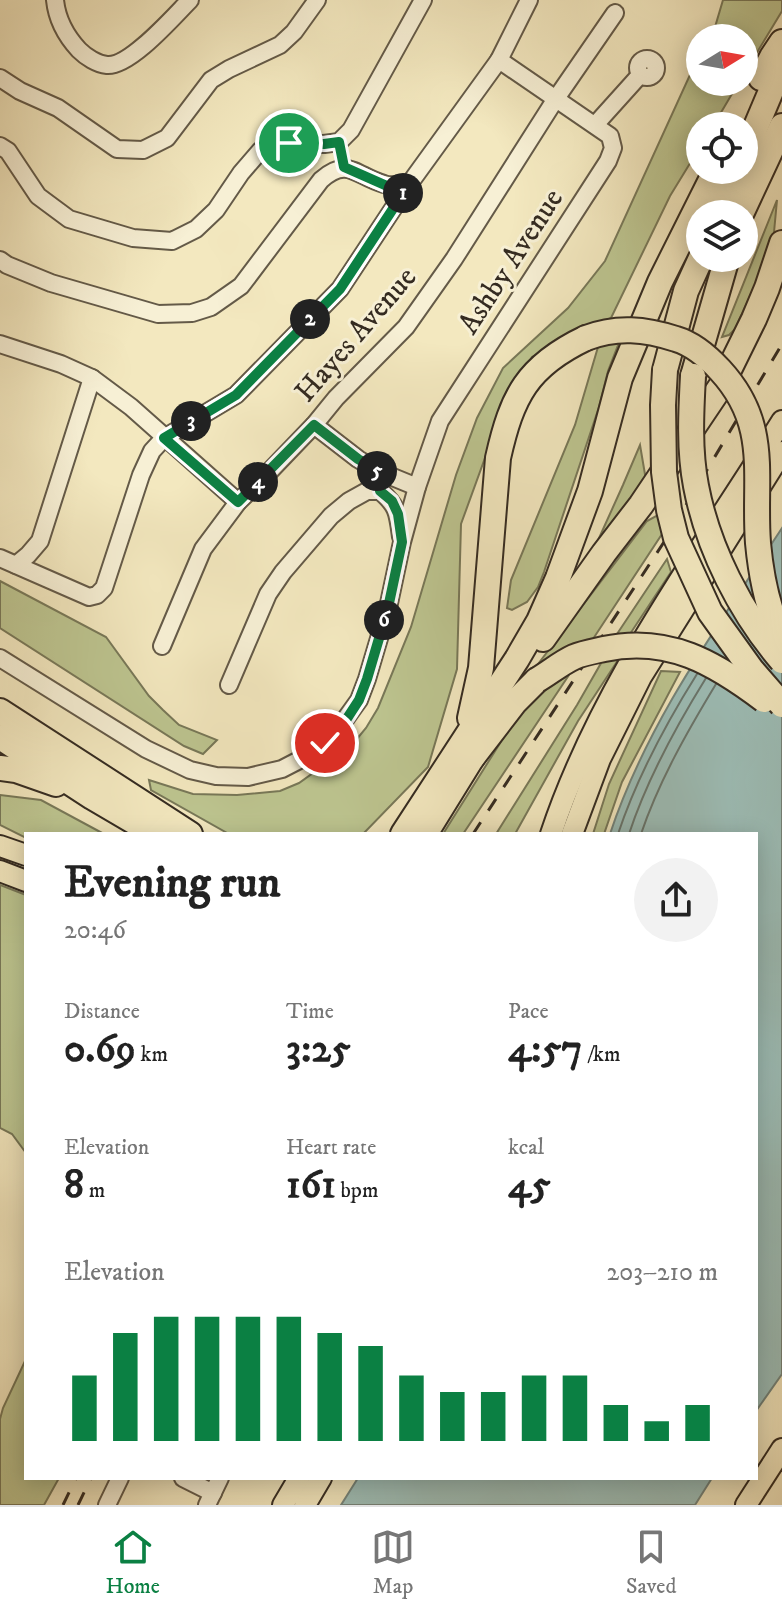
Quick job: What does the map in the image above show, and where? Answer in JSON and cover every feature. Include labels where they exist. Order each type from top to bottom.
[{"type":"highway","points":[[745,112],[782,42]]},
{"type":"highway","points":[[758,122],[782,65]]},
{"type":"highway","points":[[748,200],[782,126]]},
{"type":"highway","points":[[426,832],[552,593],[590,491],[620,378],[660,282],[709,184]]},
{"type":"highway","points":[[405,832],[464,756],[721,386],[754,319],[782,243]]},
{"type":"highway","points":[[695,272],[686,291],[665,370],[664,472],[669,510],[676,538],[710,612],[744,660],[782,705]]},
{"type":"highway","points":[[723,272],[693,376],[691,413],[696,485],[706,524],[734,589],[757,629],[782,661]]},
{"type":"highway","points":[[464,756],[481,668],[498,458],[505,429],[511,409],[529,380],[554,356],[586,338],[609,331],[652,331],[696,349],[714,362],[731,382],[744,402],[753,427],[758,454],[758,540],[762,578],[782,637]]},
{"type":"highway","points":[[464,756],[537,680],[575,656],[621,646],[665,648],[697,658],[727,673],[782,714]]},
{"type":"highway","points":[[0,711],[187,832]]},
{"type":"highway","points":[[0,737],[152,832]]},
{"type":"highway","points":[[0,768],[16,770],[92,797]]},
{"type":"main road","points":[[552,832],[608,701],[659,613],[782,421]]},
{"type":"main road","points":[[573,832],[600,759],[641,677],[782,452]]},
{"type":"main road","points":[[0,846],[24,854]]},
{"type":"main road","points":[[0,871],[24,880]]},
{"type":"main road","points":[[746,1505],[782,1449]]},
{"type":"main road","points":[[283,1505],[298,1480]]},
{"type":"main road","points":[[305,1505],[320,1480]]},
{"type":"street","points":[[55,0],[62,28],[74,45],[84,55],[108,65],[122,61],[141,49],[190,0]]},
{"type":"street","points":[[0,78],[58,108],[117,149],[143,150],[167,138],[211,80],[280,45],[294,32],[317,0]]},
{"type":"street","points":[[0,146],[8,151],[38,196],[69,219],[133,238],[172,241],[196,229],[216,210],[260,151],[289,143],[339,142],[351,130],[423,0]]},
{"type":"street","points":[[8,561],[89,597],[97,595],[104,588],[141,475],[152,451],[164,438],[236,395],[340,289],[410,183],[499,60],[529,0]]},
{"type":"street","name":"Hayes Avenue","points":[[162,646],[203,549],[238,502],[406,327],[615,13]]},
{"type":"street","points":[[499,60],[595,125],[640,75]]},
{"type":"street","name":"Ashby Avenue","points":[[0,658],[146,749],[176,764],[216,776],[269,774],[300,761],[325,743],[359,700],[367,679],[388,608],[417,487],[440,421],[608,161],[613,148],[610,136],[595,125]]},
{"type":"street","points":[[339,142],[344,167]]},
{"type":"street","points":[[0,260],[51,283],[158,314],[192,313],[211,307],[241,286],[330,171],[344,167],[387,186],[410,183]]},
{"type":"street","points":[[0,344],[92,378],[131,407],[238,502]]},
{"type":"street","points":[[8,561],[28,555],[40,541],[92,378]]},
{"type":"street","points":[[314,425],[358,459],[417,487]]},
{"type":"street","points":[[229,685],[268,594],[283,572],[331,516],[367,491],[380,491],[378,471]]},
{"type":"street","name":"Ashby Avenue","points":[[380,491],[392,501],[398,514],[402,542]]},
{"type":"street","points":[[107,1505],[119,1480]]},
{"type":"street","points":[[187,1480],[213,1492]]},
{"type":"green space","points":[[723,0],[782,0],[782,11],[758,51],[758,24],[716,24]]},
{"type":"green space","points":[[686,84],[686,96],[731,96],[721,112],[686,112],[686,170],[670,196],[611,318],[532,357],[497,425],[461,524],[457,669],[428,767],[365,832],[225,832],[151,790],[149,780],[193,794],[237,795],[280,791],[299,783],[352,745],[378,708],[411,627],[456,475],[477,418],[503,368],[568,308],[605,261]]},
{"type":"green space","points":[[777,200],[771,250],[735,329],[722,337],[748,272],[758,272],[758,247]]},
{"type":"green space","points":[[620,340],[538,587],[527,602],[512,610],[507,608],[511,580],[575,425],[598,347]]},
{"type":"green space","points":[[640,445],[647,486],[595,547],[623,485]]},
{"type":"green space","points":[[658,515],[662,534],[589,645],[535,668],[647,521]]},
{"type":"green space","points":[[667,559],[671,572],[630,634],[613,640]]},
{"type":"green space","points":[[0,581],[106,637],[149,696],[179,725],[217,740],[203,754],[184,746],[0,628]]},
{"type":"green space","points":[[622,654],[578,721],[516,832],[497,832],[577,705],[604,658]]},
{"type":"green space","points":[[661,671],[680,672],[622,782],[605,832],[594,832],[609,784]]},
{"type":"green space","points":[[569,675],[464,832],[444,832],[529,697]]},
{"type":"green space","points":[[0,795],[41,800],[100,832],[24,832],[24,837],[0,825]]},
{"type":"green space","points":[[0,885],[24,894],[24,1150],[12,1134],[0,1128]]},
{"type":"green space","points":[[24,1363],[24,1480],[58,1480],[44,1505],[0,1505],[0,1419]]},
{"type":"water","points":[[782,528],[782,1374],[758,1408],[758,832],[611,832],[643,753],[709,638]]},
{"type":"water","points":[[357,1480],[711,1480],[695,1505],[341,1505]]},
{"type":"railway","points":[[474,832],[664,542],[782,344]]},
{"type":"railway","points":[[63,1505],[75,1480]]},
{"type":"railway","points":[[78,1505],[90,1480]]},
{"type":"route","points":[[289,143],[339,142],[344,167],[387,186],[410,183],[340,289],[236,395],[164,438],[238,502],[314,425],[378,471],[380,491],[392,501],[398,514],[402,542],[388,608],[359,700],[325,743]]}]
